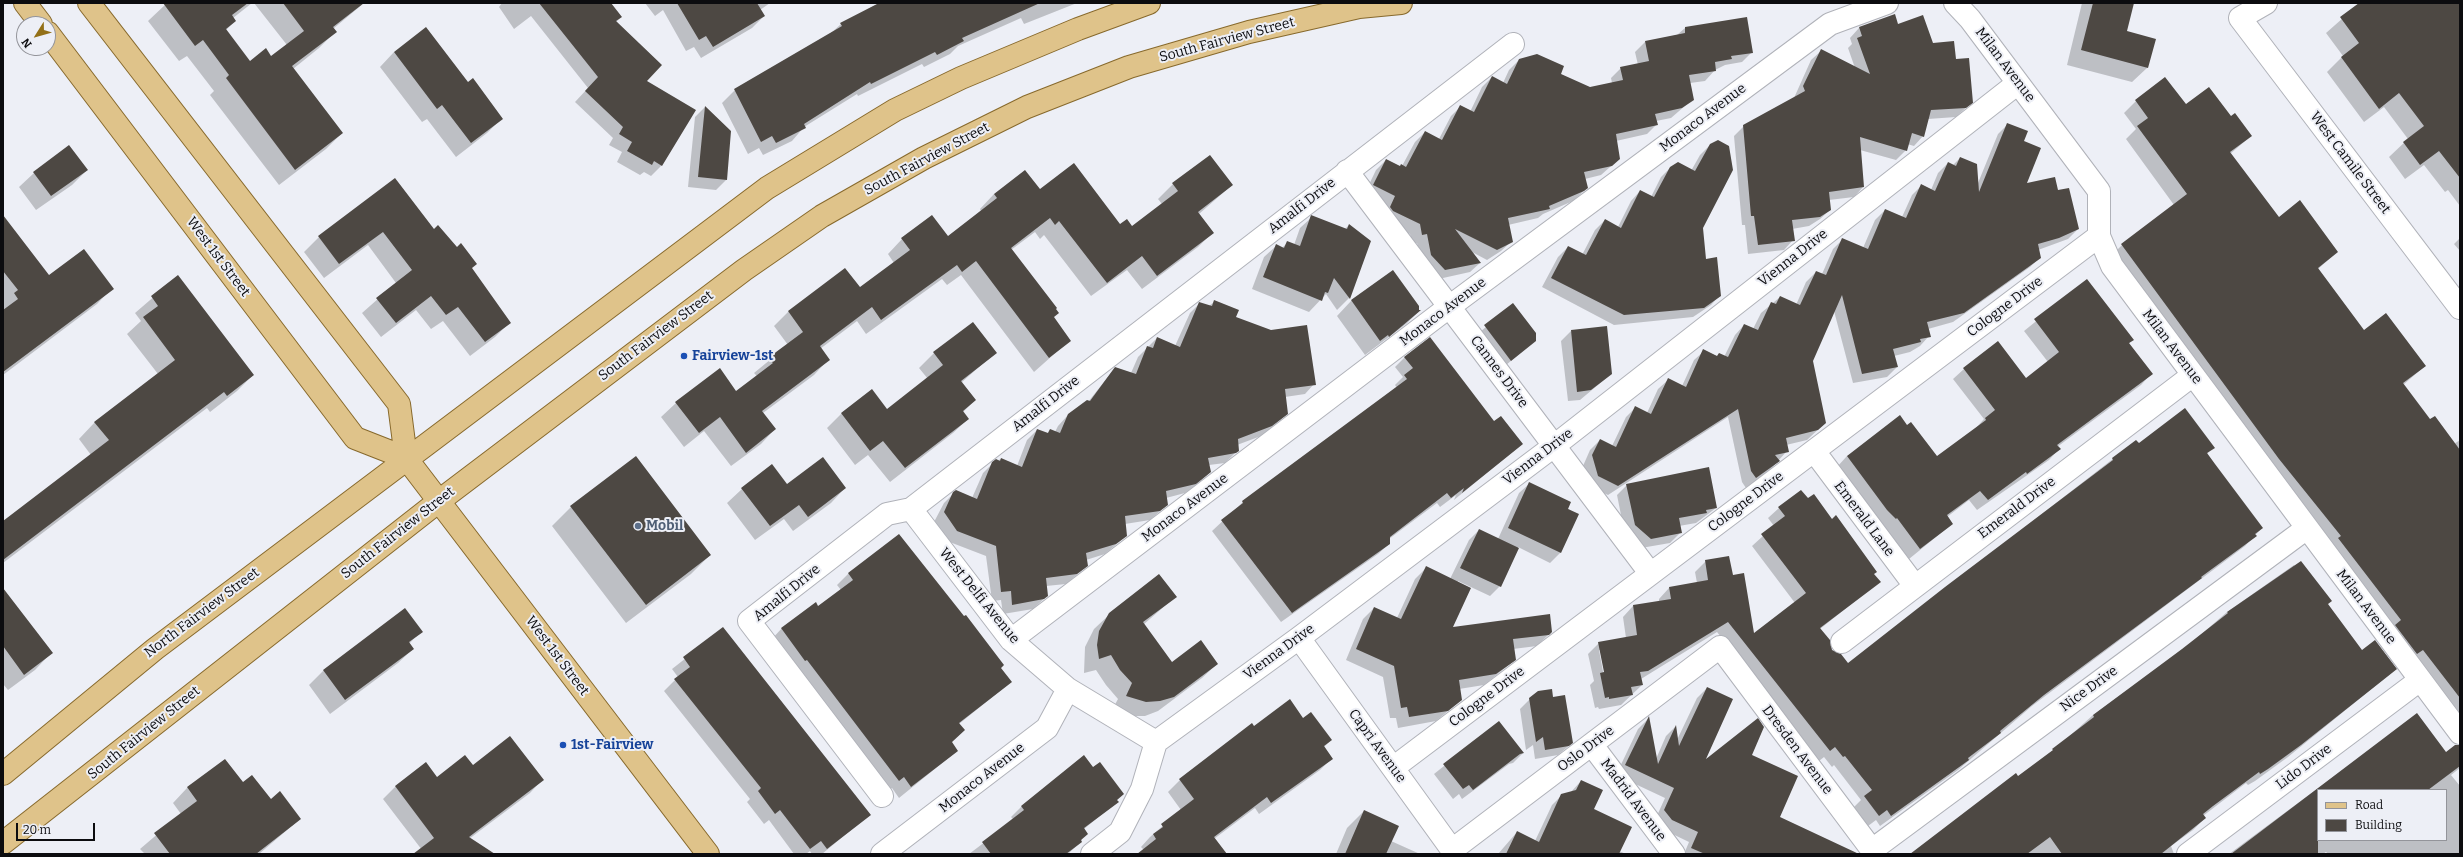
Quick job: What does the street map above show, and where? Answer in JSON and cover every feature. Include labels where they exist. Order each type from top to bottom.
[{"type":"main road","points":[[26,3],[35,16]]},
{"type":"main road","name":"West 1st Street","points":[[89,3],[399,404],[406,458],[708,854]]},
{"type":"main road","points":[[406,458],[767,188],[895,110],[961,78],[1078,29],[1149,3]]},
{"type":"main road","name":"South Fairview Street","points":[[3,843],[438,501],[744,270],[822,216],[924,158],[1027,107],[1129,67],[1271,27],[1359,7],[1401,3]]},
{"type":"main road","name":"West 1st Street","points":[[56,44],[354,438],[406,458]]},
{"type":"main road","name":"North Fairview Street","points":[[3,774],[155,648],[406,458]]},
{"type":"street","name":"Monaco Avenue","points":[[1011,640],[1450,307],[1830,24],[1887,3]]},
{"type":"street","name":"Milan Avenue","points":[[1955,3],[1970,19],[2099,191],[2099,236],[2112,266],[2460,733]]},
{"type":"street","name":"West Camile Street","points":[[2266,3],[2240,18],[2460,308]]},
{"type":"street","name":"Amalfi Drive","points":[[882,796],[749,620],[887,514],[911,509],[1513,44]]},
{"type":"street","name":"Vienna Drive","points":[[1156,742],[1299,638],[1554,446],[2018,83]]},
{"type":"street","name":"Cannes Drive","points":[[1347,171],[1650,574]]},
{"type":"street","name":"Cologne Drive","points":[[1393,768],[2099,236]]},
{"type":"street","name":"Emerald Drive","points":[[1842,642],[2193,375]]},
{"type":"street","name":"Emerald Lane","points":[[1814,451],[1915,586]]},
{"type":"street","name":"West Delfi Avenue","points":[[911,509],[1011,640],[1068,689],[1156,742]]},
{"type":"street","name":"Nice Drive","points":[[1873,852],[2307,528]]},
{"type":"street","name":"Capri Avenue","points":[[1299,638],[1454,852]]},
{"type":"street","name":"Dresden Avenue","points":[[1720,647],[1873,852]]},
{"type":"street","name":"Oslo Drive","points":[[1454,852],[1720,647]]},
{"type":"street","name":"Lido Drive","points":[[2188,854],[2420,680]]},
{"type":"street","name":"Monaco Avenue","points":[[882,854],[1047,728],[1068,689]]},
{"type":"street","points":[[1092,854],[1120,832],[1142,789],[1156,742]]},
{"type":"street","name":"Madrid Avenue","points":[[1592,745],[1674,854]]},
{"type":"building","points":[[163,3],[248,3],[232,15],[236,21],[226,29],[250,61],[266,48],[271,56],[304,31],[283,3],[364,3],[333,27],[337,32],[292,66],[343,133],[295,170],[226,78],[229,75],[203,40],[195,46]]},
{"type":"building","points":[[539,3],[611,3],[622,17],[616,21],[662,65],[647,81],[696,110],[662,166],[654,161],[652,165],[627,151],[632,142],[619,134],[623,127],[585,91],[598,77]]},
{"type":"building","points":[[677,3],[757,3],[765,16],[713,47],[706,36],[699,40]]},
{"type":"building","points":[[879,3],[1040,3],[962,38],[964,41],[937,55],[935,52],[871,84],[870,82],[804,124],[806,128],[776,143],[772,136],[761,142],[734,89],[842,26],[840,23]]},
{"type":"building","points":[[2093,3],[2134,3],[2127,31],[2156,39],[2148,68],[2081,50]]},
{"type":"building","points":[[2359,3],[2460,3],[2460,178],[2439,151],[2420,165],[2403,142],[2424,126],[2399,93],[2379,109],[2341,57],[2359,43],[2340,17]]},
{"type":"building","points":[[1895,14],[1898,24],[1923,15],[1933,43],[1954,41],[1956,59],[1969,58],[1973,103],[1966,108],[1931,110],[1924,137],[1912,133],[1907,151],[1860,137],[1864,187],[1829,192],[1831,210],[1820,217],[1792,220],[1795,241],[1758,245],[1754,216],[1751,216],[1743,125],[1805,91],[1803,86],[1821,49],[1870,74],[1857,38],[1862,36],[1859,27]]},
{"type":"building","points":[[1747,17],[1753,53],[1731,56],[1732,59],[1715,62],[1716,71],[1689,75],[1694,100],[1682,108],[1655,114],[1658,125],[1616,134],[1620,159],[1612,166],[1584,172],[1588,188],[1584,191],[1549,206],[1550,209],[1508,218],[1513,242],[1497,250],[1455,229],[1481,263],[1445,270],[1431,255],[1427,234],[1422,235],[1420,224],[1393,211],[1390,207],[1395,196],[1373,185],[1386,159],[1400,166],[1401,164],[1406,167],[1425,131],[1442,140],[1460,105],[1474,112],[1492,76],[1507,84],[1519,59],[1537,54],[1564,66],[1561,74],[1590,87],[1623,80],[1620,67],[1649,61],[1645,41],[1685,33],[1685,27]]},
{"type":"building","points":[[426,27],[468,82],[473,78],[503,119],[471,143],[442,105],[437,109],[394,52]]},
{"type":"building","points":[[2165,77],[2186,104],[2209,87],[2231,116],[2235,113],[2252,136],[2230,152],[2279,217],[2300,200],[2338,252],[2318,268],[2364,330],[2386,313],[2426,366],[2403,383],[2430,419],[2435,416],[2460,450],[2460,698],[2423,650],[2417,654],[2395,625],[2401,620],[2338,538],[2341,536],[2279,459],[2121,244],[2187,194],[2137,126],[2148,118],[2135,100]]},
{"type":"building","points":[[705,106],[731,131],[727,180],[698,177]]},
{"type":"building","points":[[2007,123],[2028,131],[2024,141],[2041,148],[2027,183],[2055,177],[2058,190],[2069,188],[2079,229],[2059,238],[2038,244],[2041,258],[1964,313],[1927,322],[1931,337],[1920,339],[1921,342],[1893,349],[1898,367],[1862,374],[1842,295],[1813,361],[1826,423],[1818,430],[1786,438],[1789,452],[1775,455],[1780,461],[1756,478],[1751,471],[1738,409],[1618,486],[1598,476],[1592,455],[1600,439],[1616,447],[1635,406],[1651,414],[1668,378],[1686,387],[1703,349],[1717,356],[1719,353],[1728,357],[1744,324],[1758,330],[1771,302],[1776,304],[1780,296],[1800,305],[1816,271],[1826,275],[1842,238],[1868,249],[1885,209],[1906,218],[1921,184],[1935,191],[1948,162],[1956,166],[1960,157],[1977,164],[1979,192]]},
{"type":"building","points":[[1718,140],[1729,146],[1733,170],[1703,228],[1706,259],[1717,257],[1721,296],[1704,308],[1624,315],[1551,278],[1568,246],[1586,255],[1605,219],[1621,228],[1640,190],[1654,197],[1670,167],[1678,162],[1695,171],[1710,144]]},
{"type":"building","points":[[69,145],[88,170],[51,196],[33,172]]},
{"type":"building","points":[[1210,155],[1233,185],[1198,212],[1214,233],[1157,276],[1142,256],[1107,283],[1059,221],[1055,225],[1050,218],[1011,248],[1057,308],[1056,309],[1059,313],[1054,317],[1071,341],[1049,358],[976,261],[962,272],[957,265],[881,320],[872,307],[820,346],[830,360],[762,411],[776,429],[746,453],[720,417],[699,433],[675,402],[720,368],[736,391],[773,363],[768,358],[803,332],[788,311],[845,268],[860,287],[910,250],[901,238],[932,215],[948,236],[997,198],[994,194],[1025,170],[1040,189],[1074,163],[1120,224],[1127,219],[1132,226],[1178,191],[1172,183]]},
{"type":"building","points":[[395,178],[434,229],[438,225],[457,247],[461,243],[477,264],[472,268],[511,323],[485,342],[458,307],[446,315],[431,296],[396,323],[376,298],[412,270],[383,232],[339,264],[318,236]]},
{"type":"building","points":[[3,215],[49,275],[84,249],[114,289],[3,372],[3,310],[18,299],[14,293],[18,290],[3,271]]},
{"type":"building","points":[[1311,215],[1347,229],[1349,224],[1371,241],[1350,299],[1334,278],[1328,293],[1325,292],[1322,301],[1263,277],[1276,244],[1284,248],[1287,241],[1300,246]]},
{"type":"building","points":[[1393,270],[1419,306],[1419,310],[1421,310],[1389,337],[1388,335],[1380,341],[1351,300]]},
{"type":"building","points":[[178,275],[254,375],[227,396],[224,392],[3,560],[3,521],[109,440],[94,422],[175,360],[143,317],[158,306],[151,296]]},
{"type":"building","points":[[2087,279],[2134,340],[2129,343],[2153,374],[2057,445],[2061,449],[2027,474],[2026,472],[1988,500],[1980,491],[1947,515],[1953,524],[1920,549],[1897,518],[1896,519],[1887,510],[1847,456],[1900,415],[1907,425],[1911,422],[1937,456],[1986,420],[1985,418],[1995,410],[1963,368],[1998,341],[2026,378],[2059,352],[2034,319]]},
{"type":"building","points":[[1214,300],[1239,310],[1236,317],[1271,330],[1307,325],[1316,385],[1285,389],[1288,414],[1272,426],[1238,439],[1239,451],[1236,453],[1208,458],[1211,472],[1196,484],[1166,491],[1168,505],[1160,511],[1125,516],[1127,536],[1116,544],[1086,553],[1088,566],[1077,574],[1046,578],[1048,596],[1044,599],[1012,605],[1011,591],[1001,592],[996,546],[957,531],[944,512],[953,492],[956,490],[977,499],[992,462],[996,459],[1000,461],[1001,458],[1022,467],[1037,429],[1048,433],[1050,429],[1060,433],[1068,414],[1087,400],[1090,401],[1115,367],[1136,374],[1147,346],[1153,348],[1157,337],[1180,347],[1199,302],[1212,306]]},
{"type":"building","points":[[1513,303],[1536,333],[1536,341],[1511,361],[1484,325]]},
{"type":"building","points":[[973,322],[997,353],[961,381],[976,400],[963,411],[969,419],[905,468],[883,441],[870,451],[841,413],[872,389],[887,409],[943,365],[933,352]]},
{"type":"building","points":[[1607,326],[1612,374],[1591,390],[1577,392],[1571,330]]},
{"type":"building","points":[[1430,337],[1494,421],[1501,416],[1523,444],[1462,493],[1464,488],[1451,498],[1447,493],[1390,537],[1390,544],[1292,613],[1221,520],[1243,503],[1242,501],[1407,379],[1404,375],[1413,368],[1404,357]]},
{"type":"building","points":[[2185,408],[2215,448],[2207,453],[2263,528],[2255,534],[2257,536],[2201,577],[2202,578],[2044,695],[2000,731],[2001,733],[1968,758],[1969,760],[1891,816],[1887,810],[1879,816],[1864,796],[1872,790],[1845,756],[1843,757],[1835,747],[1830,751],[1728,622],[1648,671],[1640,672],[1643,685],[1631,687],[1633,695],[1609,699],[1609,697],[1605,698],[1600,673],[1604,672],[1598,642],[1637,635],[1633,605],[1671,599],[1669,587],[1708,580],[1705,560],[1729,556],[1733,575],[1744,573],[1754,633],[1806,593],[1761,534],[1785,516],[1778,507],[1801,490],[1808,498],[1814,494],[1832,519],[1836,515],[1877,572],[1874,574],[1881,582],[1820,628],[1830,640],[1832,650],[1841,654],[1848,663],[1945,587],[2113,460],[2112,458],[2136,440],[2139,443]]},
{"type":"building","points":[[636,456],[711,555],[646,605],[570,506]]},
{"type":"building","points":[[823,457],[846,488],[808,517],[799,505],[770,526],[741,488],[772,464],[787,484]]},
{"type":"building","points":[[1709,467],[1717,508],[1706,510],[1707,513],[1679,518],[1682,533],[1651,539],[1635,525],[1626,484]]},
{"type":"building","points":[[1529,482],[1571,502],[1568,509],[1579,514],[1561,553],[1508,528]]},
{"type":"building","points":[[1479,529],[1519,548],[1501,587],[1460,568]]},
{"type":"building","points":[[899,534],[964,616],[966,615],[1004,665],[1001,668],[1012,682],[959,723],[965,730],[952,742],[958,751],[911,787],[904,777],[899,781],[781,628],[816,602],[818,606],[853,580],[848,573]]},
{"type":"building","points":[[2301,561],[2332,601],[2328,604],[2362,650],[2375,640],[2397,669],[2301,745],[2268,769],[2260,774],[2259,772],[2213,806],[2203,814],[2206,818],[2161,854],[2062,854],[2050,837],[2027,854],[1910,854],[2016,773],[2018,776],[2053,750],[2052,749],[2094,717],[2093,715],[2182,649],[2228,613],[2227,612]]},
{"type":"building","points":[[1426,566],[1471,588],[1453,627],[1550,614],[1552,632],[1549,635],[1513,639],[1516,660],[1496,674],[1459,680],[1462,700],[1448,711],[1409,717],[1407,707],[1401,708],[1394,666],[1356,649],[1374,607],[1401,619]]},
{"type":"building","points":[[1159,574],[1177,597],[1143,622],[1172,662],[1201,640],[1218,664],[1174,697],[1160,701],[1146,702],[1126,696],[1132,683],[1120,670],[1111,655],[1099,659],[1097,645],[1099,631],[1109,613]]},
{"type":"building","points":[[3,588],[53,653],[24,675],[3,646]]},
{"type":"building","points":[[405,608],[423,632],[409,642],[414,649],[345,700],[323,670]]},
{"type":"building","points":[[723,627],[871,815],[827,849],[821,841],[810,849],[780,810],[775,814],[758,791],[761,788],[674,679],[690,667],[683,657]]},
{"type":"building","points":[[1707,687],[1733,699],[1706,759],[1758,718],[1764,727],[1752,755],[1798,776],[1780,817],[1859,854],[1705,854],[1691,848],[1698,832],[1672,820],[1664,810],[1674,788],[1625,765],[1649,716],[1658,764],[1676,725],[1679,746]]},
{"type":"building","points":[[1552,689],[1553,697],[1565,695],[1573,743],[1569,746],[1545,750],[1543,737],[1536,742],[1529,698],[1538,691]]},
{"type":"building","points":[[1290,699],[1303,718],[1311,712],[1332,740],[1324,746],[1333,759],[1271,803],[1267,797],[1214,837],[1227,854],[1137,854],[1156,839],[1153,834],[1163,827],[1161,824],[1194,799],[1179,779],[1252,723],[1254,726]]},
{"type":"building","points":[[2417,713],[2446,752],[2455,745],[2460,745],[2460,766],[2429,789],[2317,789],[2318,854],[2231,854]]},
{"type":"building","points":[[1499,721],[1524,753],[1520,754],[1473,790],[1469,785],[1463,789],[1443,764]]},
{"type":"building","points":[[510,736],[544,780],[469,837],[495,854],[413,854],[434,838],[395,786],[426,762],[437,777],[465,755],[473,765]]},
{"type":"building","points":[[1084,755],[1093,767],[1100,762],[1124,794],[1117,800],[1119,802],[1084,828],[1088,834],[1081,840],[1082,842],[1066,854],[991,854],[982,842],[1024,810],[1021,806]]},
{"type":"building","points":[[225,759],[243,782],[252,775],[271,799],[280,791],[301,819],[256,854],[170,854],[154,833],[197,801],[187,787]]},
{"type":"building","points":[[1581,780],[1603,790],[1594,809],[1632,827],[1619,854],[1506,854],[1517,831],[1539,842],[1561,794],[1576,790]]},
{"type":"building","points":[[1364,810],[1399,826],[1386,854],[1345,854]]},
{"type":"place","name":"Fairview-1st","points":[[684,356]]},
{"type":"place","name":"Mobil","points":[[638,526]]},
{"type":"place","name":"1st-Fairview","points":[[563,745]]}]
